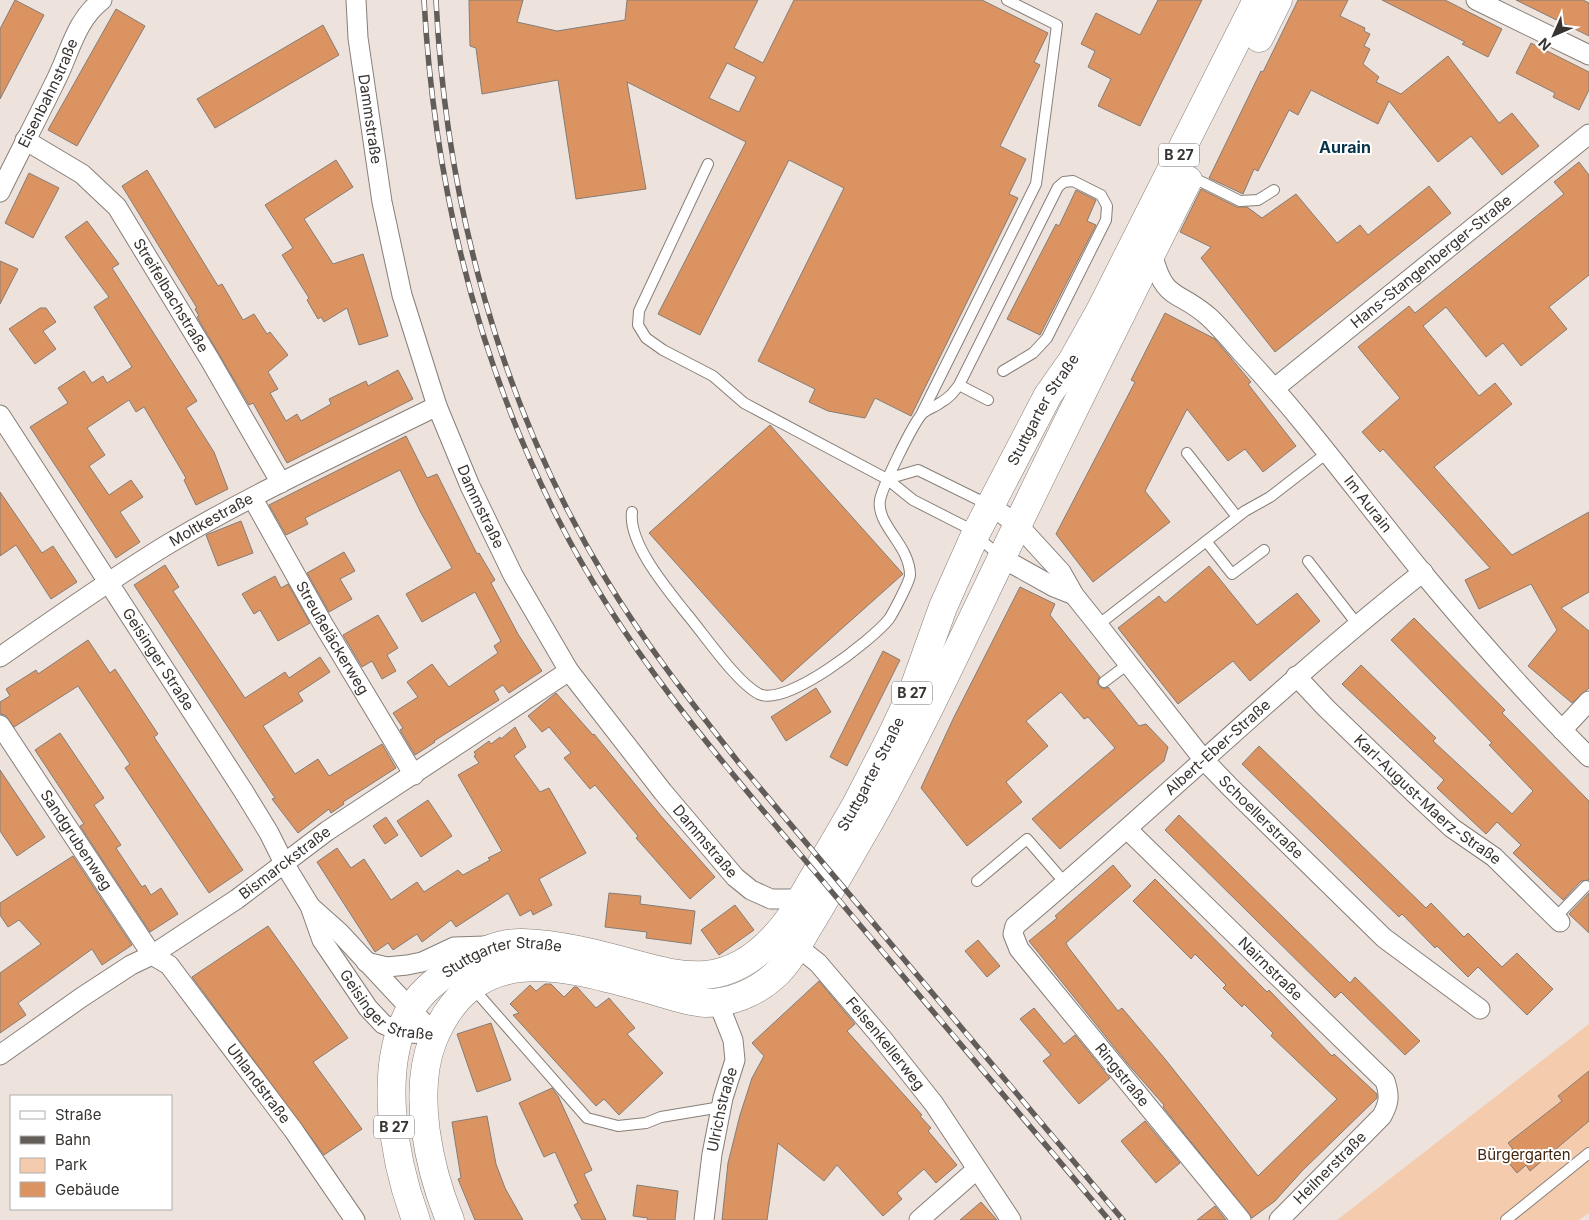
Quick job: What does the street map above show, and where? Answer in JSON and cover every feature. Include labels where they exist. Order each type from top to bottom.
[{"type":"main road","name":"Stuttgarter Straße","points":[[450,1220],[434,1173],[426,1133],[424,1100],[426,1071],[430,1048],[436,1035],[450,1009],[471,987],[495,973],[511,968],[552,967],[587,972],[702,1003],[738,998],[768,981],[782,968],[788,939],[803,899],[856,805],[914,688],[943,607],[976,534],[1044,402],[1072,361],[1101,309],[1257,0]]},
{"type":"main road","name":"Stuttgarter Straße","points":[[406,1020],[445,974],[478,954],[500,946],[522,943],[561,947],[663,972],[705,975],[723,972],[740,966],[788,939],[890,784],[1278,0]]},
{"type":"main road","name":"B 27","points":[[406,1020],[395,1061],[393,1115],[400,1168],[416,1220]]},
{"type":"street","name":"Eisenbahnstraße","points":[[0,192],[56,81],[76,31],[90,10],[102,0]]},
{"type":"street","name":"Dammstraße","points":[[356,0],[358,38],[382,202],[402,295],[437,406],[470,486],[513,575],[569,671],[663,792],[735,877],[751,890],[772,899],[803,899]]},
{"type":"street","points":[[1478,1],[1589,55]]},
{"type":"street","name":"Hans-Stangenberger-Straße","points":[[1275,388],[1589,134]]},
{"type":"street","name":"Streifelbachstraße","points":[[25,140],[82,174],[117,207],[210,360],[281,483]]},
{"type":"street","name":"Im Aurain","points":[[1152,253],[1157,274],[1167,290],[1193,305],[1209,318],[1275,388],[1422,572],[1562,730],[1589,757]]},
{"type":"street","name":"Moltkestraße","points":[[0,657],[109,582],[172,542],[281,483],[437,406]]},
{"type":"street","name":"Geisinger Straße","points":[[0,415],[244,792],[269,833],[284,865],[310,906],[322,940],[368,1008],[383,1024],[406,1020]]},
{"type":"street","name":"Streußeläckerweg","points":[[253,499],[323,624],[414,775]]},
{"type":"street","name":"Schoellerstraße","points":[[991,506],[1018,524],[1060,572],[1074,594],[1203,759],[1384,938],[1480,1009]]},
{"type":"street","points":[[1002,558],[1054,587],[1074,594]]},
{"type":"street","name":"Albert-Eber-Straße","points":[[1015,926],[1128,830],[1203,759],[1296,676],[1422,572]]},
{"type":"street","name":"Bismarckstraße","points":[[0,1055],[82,997],[132,965],[152,955],[284,865],[327,831],[569,671]]},
{"type":"street","name":"Karl-August-Maerz-Straße","points":[[1296,676],[1326,708],[1426,804],[1452,828],[1494,857],[1558,920]]},
{"type":"street","points":[[1562,730],[1589,701]]},
{"type":"street","name":"Sandgrubenweg","points":[[0,725],[152,955]]},
{"type":"street","name":"Nairnstraße","points":[[1128,830],[1385,1082],[1389,1094],[1389,1104],[1382,1116]]},
{"type":"street","name":"Geisinger Straße","points":[[310,906],[339,932],[366,962],[406,1020],[436,1035]]},
{"type":"street","name":"Ringstraße","points":[[1015,926],[1013,934],[1019,950],[1241,1220]]},
{"type":"street","name":"Felsenkellerweg","points":[[788,939],[818,963],[881,1037],[934,1104],[976,1170],[1011,1220]]},
{"type":"street","name":"Geisinger Straße","points":[[366,962],[387,967],[406,965],[422,962],[454,947],[500,946]]},
{"type":"street","name":"Uhlandstraße","points":[[152,955],[169,965],[294,1131],[355,1220]]},
{"type":"street","name":"Ulrichstraße","points":[[704,1220],[712,1154],[721,1107],[734,1060],[733,1040],[718,1002]]},
{"type":"street","name":"Heilnerstraße","points":[[1279,1220],[1382,1116]]},
{"type":"street","points":[[919,1220],[976,1170]]},
{"type":"lane","points":[[632,512],[631,522],[639,545],[671,593],[741,679],[760,694],[778,695],[831,670],[889,618],[911,576],[906,552],[885,524],[880,501],[887,479],[922,414],[1036,184],[1058,25],[1007,0]]},
{"type":"lane","points":[[708,164],[639,311],[638,325],[646,338],[663,350],[713,376],[744,403],[887,479],[913,500],[976,534],[1002,558]]},
{"type":"lane","points":[[1190,176],[1240,201],[1258,200],[1274,190]]},
{"type":"lane","points":[[922,414],[951,396],[959,385],[1058,187],[1064,182],[1073,181],[1101,195],[1107,206],[1106,220],[1047,338],[1033,353],[1002,371]]},
{"type":"lane","points":[[959,385],[988,400]]},
{"type":"lane","points":[[1187,453],[1237,517]]},
{"type":"lane","points":[[1098,625],[1209,538],[1237,517],[1270,497],[1327,453]]},
{"type":"lane","points":[[887,479],[918,470],[991,506]]},
{"type":"lane","points":[[1209,538],[1232,574],[1264,550]]},
{"type":"lane","points":[[1308,562],[1357,624]]},
{"type":"lane","points":[[1104,682],[1128,664]]},
{"type":"lane","points":[[977,881],[1027,839],[1066,884]]},
{"type":"lane","points":[[1558,920],[1586,886]]},
{"type":"lane","points":[[471,987],[587,1118],[618,1126],[646,1123],[662,1117],[721,1107]]},
{"type":"lane","points":[[1506,1220],[1589,1153]]},
{"type":"green space","name":"Bürgergarten","points":[[1589,1024],[1589,1213],[1579,1220],[1337,1220]]},
{"type":"building","points":[[15,0],[44,15],[0,99],[0,29]]},
{"type":"building","points":[[469,0],[523,0],[517,22],[557,31],[625,20],[627,0],[758,0],[734,48],[763,63],[794,0],[982,0],[1048,33],[1034,62],[1040,65],[1000,146],[1026,159],[1009,194],[1018,198],[911,416],[875,398],[865,418],[828,411],[809,402],[815,389],[758,361],[844,188],[789,160],[700,335],[658,314],[746,142],[627,82],[646,189],[576,199],[558,80],[482,94],[476,48],[470,46]],"holes":[[[727,63],[756,77],[739,112],[709,98]]]},
{"type":"building","points":[[1158,0],[1202,0],[1140,126],[1098,106],[1111,79],[1088,67],[1095,51],[1081,44],[1096,13],[1140,35]]},
{"type":"building","points":[[1298,0],[1348,0],[1340,16],[1365,28],[1364,31],[1370,34],[1364,46],[1370,49],[1363,64],[1379,77],[1376,82],[1401,94],[1448,56],[1499,123],[1512,113],[1539,146],[1502,175],[1471,136],[1438,162],[1389,101],[1378,124],[1311,90],[1298,115],[1289,110],[1258,171],[1254,169],[1243,194],[1209,178]]},
{"type":"building","points":[[1382,0],[1445,0],[1502,29],[1488,57],[1462,44],[1465,42]]},
{"type":"building","points":[[1516,0],[1583,0],[1589,3],[1589,36]]},
{"type":"building","points":[[116,9],[145,26],[77,146],[48,130]]},
{"type":"building","points":[[323,25],[339,55],[215,128],[197,99]]},
{"type":"building","points":[[1531,43],[1589,72],[1589,90],[1579,110],[1553,97],[1555,93],[1516,73]]},
{"type":"building","points":[[336,160],[353,187],[304,219],[333,264],[363,254],[388,336],[359,345],[347,308],[324,322],[321,317],[318,319],[307,300],[309,298],[282,255],[293,248],[265,205]]},
{"type":"building","points":[[1579,162],[1589,175],[1589,275],[1549,307],[1567,329],[1521,366],[1503,343],[1486,357],[1446,307],[1423,326],[1479,396],[1495,383],[1512,404],[1434,467],[1512,555],[1589,512],[1589,592],[1561,608],[1589,631],[1589,688],[1572,703],[1528,666],[1557,630],[1531,584],[1479,609],[1465,580],[1490,568],[1383,449],[1380,452],[1362,432],[1400,398],[1358,347],[1409,306],[1415,313],[1564,194],[1554,182]]},
{"type":"building","points":[[147,170],[218,286],[222,284],[243,320],[254,314],[267,334],[270,332],[288,355],[268,372],[278,389],[270,393],[286,421],[297,414],[301,421],[331,404],[329,399],[366,381],[368,386],[398,370],[413,399],[287,463],[253,403],[249,405],[197,317],[199,316],[195,309],[197,308],[122,186]]},
{"type":"building","points":[[29,173],[59,188],[33,238],[5,223]]},
{"type":"building","points":[[1429,186],[1451,213],[1275,352],[1201,258],[1211,247],[1180,232],[1201,189],[1237,207],[1247,207],[1262,218],[1296,194],[1337,243],[1360,225],[1368,235]]},
{"type":"building","points":[[1076,190],[1096,200],[1087,221],[1096,225],[1040,335],[1007,319],[1056,224],[1059,226]]},
{"type":"building","points":[[87,221],[119,264],[112,268],[197,401],[186,408],[214,452],[228,489],[196,505],[184,480],[186,478],[144,407],[136,412],[129,400],[87,428],[105,455],[89,466],[109,495],[131,480],[143,497],[120,512],[140,542],[116,558],[30,427],[68,403],[58,388],[84,371],[92,383],[103,376],[107,383],[132,367],[94,307],[109,297],[65,237]]},
{"type":"building","points":[[0,261],[18,269],[0,304]]},
{"type":"building","points":[[40,308],[46,308],[56,322],[43,331],[56,349],[35,364],[9,329]]},
{"type":"building","points":[[1165,313],[1215,339],[1251,382],[1248,384],[1296,446],[1263,472],[1245,449],[1228,461],[1187,409],[1145,491],[1170,522],[1093,582],[1056,534],[1135,382],[1131,380]]},
{"type":"building","points":[[770,425],[903,574],[782,682],[649,533]]},
{"type":"building","points":[[406,436],[427,478],[437,474],[477,554],[479,553],[495,580],[491,583],[518,634],[542,671],[509,693],[503,685],[494,691],[499,700],[415,755],[400,730],[403,728],[393,713],[418,697],[407,682],[432,664],[449,687],[498,653],[494,646],[501,641],[475,592],[422,622],[406,594],[452,568],[421,513],[400,470],[305,518],[308,524],[286,535],[269,505]]},
{"type":"building","points":[[0,492],[42,553],[53,546],[77,582],[51,599],[16,545],[0,556]]},
{"type":"building","points":[[241,521],[253,553],[218,566],[206,535]]},
{"type":"building","points":[[344,552],[355,571],[340,579],[352,599],[329,612],[307,573]]},
{"type":"building","points":[[165,565],[179,587],[173,591],[245,698],[285,672],[289,678],[320,657],[330,672],[298,693],[303,701],[263,726],[295,774],[318,759],[329,776],[382,744],[396,768],[343,802],[344,804],[331,813],[329,809],[298,833],[272,799],[275,798],[134,585]]},
{"type":"building","points":[[1209,566],[1257,625],[1297,593],[1320,621],[1250,681],[1233,661],[1178,704],[1118,628],[1159,596],[1165,603]]},
{"type":"building","points":[[275,576],[281,588],[288,584],[310,623],[278,641],[260,610],[254,614],[242,594]]},
{"type":"building","points":[[1020,587],[1055,604],[1050,615],[1100,677],[1097,682],[1099,686],[1104,689],[1108,687],[1139,726],[1146,724],[1168,747],[1164,761],[1060,849],[1032,819],[1115,748],[1088,717],[1084,719],[1061,692],[1026,721],[1048,746],[1006,782],[1022,802],[967,846],[921,788],[954,717]]},
{"type":"building","points":[[378,615],[398,648],[387,655],[396,671],[382,679],[372,661],[362,667],[343,635]]},
{"type":"building","points":[[1414,618],[1505,710],[1502,713],[1589,801],[1589,880],[1581,881],[1563,900],[1513,853],[1521,845],[1497,822],[1486,834],[1437,788],[1444,780],[1342,684],[1361,665],[1436,738],[1433,741],[1512,814],[1533,791],[1489,745],[1492,743],[1391,640]]},
{"type":"building","points":[[88,640],[110,673],[115,669],[158,734],[154,737],[243,870],[209,893],[125,768],[130,764],[78,686],[14,727],[5,715],[0,714],[0,702],[10,696],[6,689],[36,670],[38,674]]},
{"type":"building","points":[[883,651],[900,660],[847,766],[830,757]]},
{"type":"building","points":[[816,688],[831,712],[786,741],[771,717]]},
{"type":"building","points":[[556,693],[594,734],[661,816],[715,877],[690,899],[636,838],[638,836],[595,785],[590,789],[564,758],[571,753],[549,727],[542,732],[528,716]]},
{"type":"building","points":[[515,727],[526,747],[514,756],[540,792],[549,788],[586,853],[539,879],[552,905],[533,915],[531,910],[520,916],[508,893],[456,927],[451,920],[422,942],[417,934],[393,950],[388,943],[375,952],[317,862],[337,848],[351,868],[364,859],[391,900],[417,882],[424,892],[458,870],[463,875],[490,860],[488,858],[502,851],[458,775],[479,763],[474,756],[476,755],[474,752],[489,741],[491,744],[500,737],[501,739]]},
{"type":"building","points":[[60,733],[104,798],[94,805],[121,845],[116,848],[142,887],[145,885],[151,895],[161,888],[178,914],[150,932],[80,826],[84,824],[35,750]]},
{"type":"building","points":[[1259,746],[1426,908],[1431,903],[1464,937],[1468,933],[1502,967],[1517,953],[1553,989],[1527,1015],[1478,967],[1468,977],[1437,946],[1435,948],[1402,914],[1399,917],[1242,764]]},
{"type":"building","points":[[0,770],[45,837],[17,856],[0,831]]},
{"type":"building","points":[[428,800],[452,836],[421,857],[397,821]]},
{"type":"building","points":[[1179,815],[1350,983],[1355,977],[1420,1041],[1405,1055],[1341,992],[1335,998],[1165,830]]},
{"type":"building","points":[[386,817],[398,835],[385,844],[373,826]]},
{"type":"building","points":[[73,856],[132,945],[102,965],[92,949],[18,1003],[26,1015],[0,1033],[0,973],[41,944],[19,920],[8,927],[0,915],[0,903]]},
{"type":"building","points":[[1113,865],[1131,886],[1066,943],[1118,1011],[1122,1008],[1258,1176],[1337,1099],[1271,1036],[1273,1033],[1244,1004],[1242,1007],[1223,988],[1226,985],[1195,954],[1191,959],[1133,901],[1155,879],[1267,992],[1269,990],[1332,1056],[1334,1054],[1377,1094],[1377,1098],[1302,1171],[1275,1201],[1252,1218],[1163,1107],[1164,1105],[1127,1063],[1029,941],[1057,918],[1055,916]]},
{"type":"building","points":[[609,893],[641,896],[640,904],[695,911],[691,944],[646,938],[647,932],[605,927]]},
{"type":"building","points":[[1589,893],[1589,933],[1569,914]]},
{"type":"building","points":[[735,905],[754,930],[719,955],[701,930]]},
{"type":"building","points":[[268,926],[348,1038],[313,1062],[362,1129],[324,1155],[192,977]]},
{"type":"building","points":[[978,940],[1000,966],[987,977],[965,951]]},
{"type":"building","points":[[819,981],[855,1024],[847,1031],[922,1115],[920,1116],[931,1128],[928,1131],[957,1165],[936,1183],[924,1169],[897,1193],[902,1199],[883,1216],[837,1165],[824,1181],[778,1143],[767,1220],[722,1220],[728,1163],[740,1115],[752,1078],[764,1056],[752,1043]]},
{"type":"building","points":[[545,984],[551,984],[564,997],[574,987],[577,987],[596,1008],[609,998],[635,1028],[627,1034],[663,1073],[619,1115],[604,1099],[596,1106],[513,1015],[519,1013],[510,1004],[530,985],[536,991]]},
{"type":"building","points":[[1034,1008],[1064,1044],[1075,1035],[1110,1078],[1079,1104],[1043,1061],[1051,1055],[1020,1019]]},
{"type":"building","points":[[491,1023],[511,1080],[477,1092],[457,1034]]},
{"type":"building","points":[[1589,1071],[1589,1121],[1530,1171],[1526,1165],[1517,1173],[1503,1156],[1513,1149],[1508,1143],[1562,1101],[1558,1096]]},
{"type":"building","points":[[552,1088],[558,1096],[592,1170],[584,1174],[606,1220],[582,1220],[574,1205],[578,1203],[555,1152],[544,1157],[519,1103]]},
{"type":"building","points":[[487,1116],[496,1164],[505,1188],[523,1220],[475,1220],[458,1179],[461,1178],[452,1122]]},
{"type":"building","points":[[1145,1121],[1180,1163],[1156,1183],[1121,1141]]},
{"type":"building","points":[[637,1185],[678,1191],[675,1220],[647,1220],[648,1218],[633,1216]]},
{"type":"building","points":[[981,1202],[997,1220],[960,1220]]},
{"type":"building","points":[[1215,1206],[1226,1220],[1197,1220]]},
{"type":"railway","points":[[424,0],[429,68],[449,201],[464,267],[482,331],[504,395],[529,458],[558,519],[585,568],[645,662],[713,751],[1109,1220]]},
{"type":"railway","points":[[436,0],[442,76],[452,152],[466,226],[485,300],[508,372],[536,443],[569,512],[606,579],[653,650],[739,763],[1123,1220]]},
{"type":"district","name":"Aurain","points":[[1345,147]]}]
